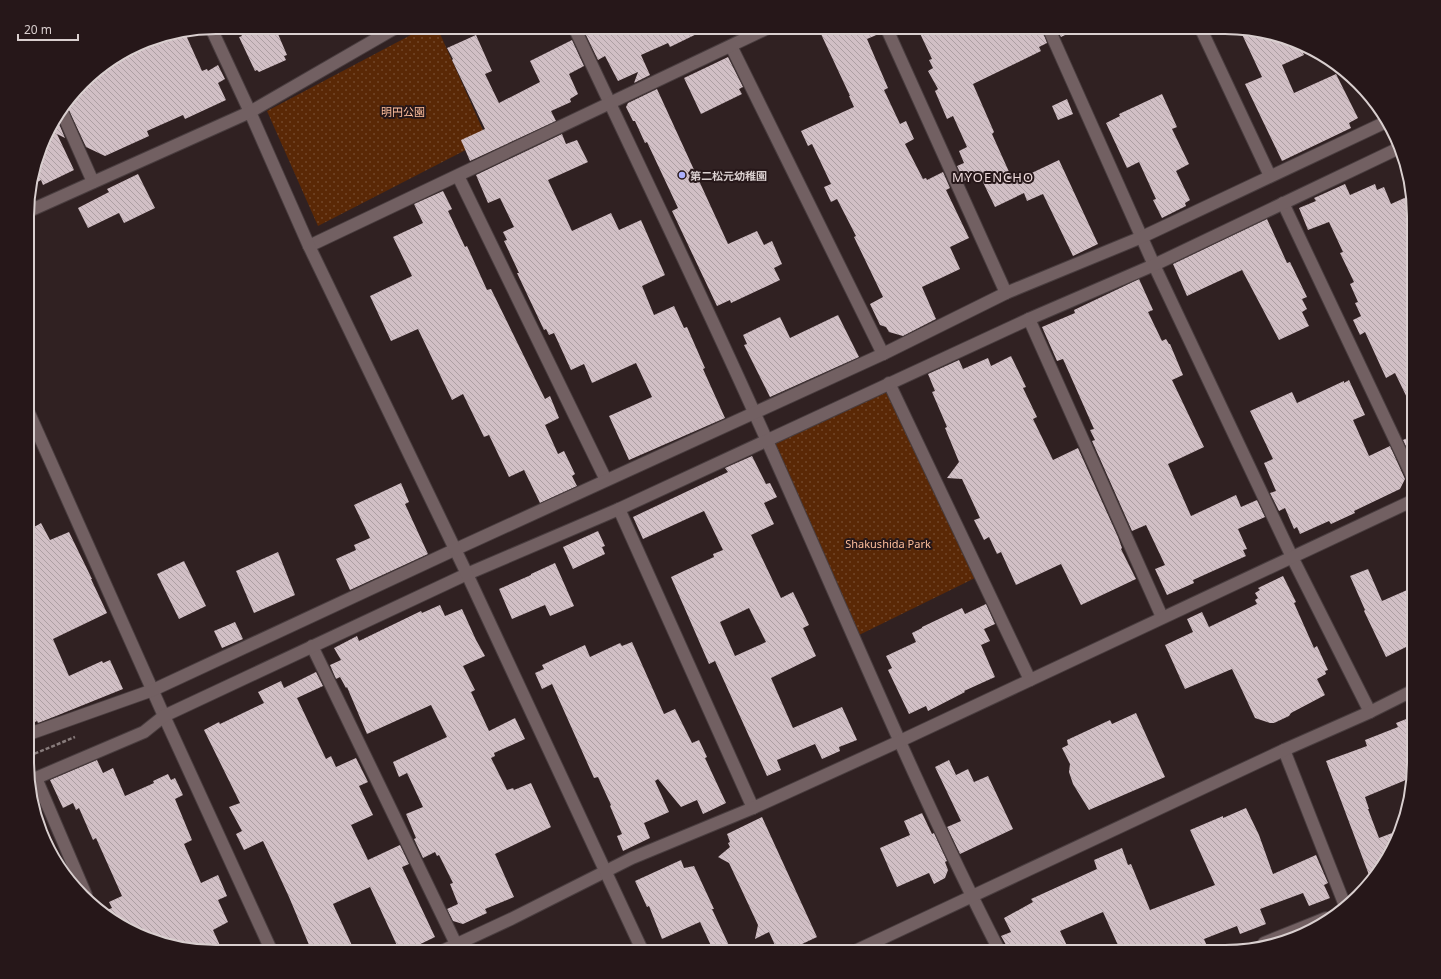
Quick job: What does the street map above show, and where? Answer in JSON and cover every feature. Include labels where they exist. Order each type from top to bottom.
[{"type":"street","points":[[215,34],[309,246],[454,550],[467,574],[640,945]]},
{"type":"street","points":[[34,209],[250,112],[383,34]]},
{"type":"street","points":[[577,34],[755,413],[766,441],[900,741],[971,895],[996,945]]},
{"type":"street","points":[[309,246],[756,34]]},
{"type":"street","points":[[889,34],[1006,293]]},
{"type":"street","points":[[1051,34],[1154,265],[1292,557],[1370,712]]},
{"type":"street","points":[[1203,34],[1270,176]]},
{"type":"street","points":[[731,46],[883,354]]},
{"type":"street","points":[[64,116],[93,182]]},
{"type":"street","points":[[34,732],[153,690],[606,480],[883,354],[1006,293],[1142,237],[1382,124]]},
{"type":"street","points":[[34,778],[144,732],[164,716],[312,646],[467,574],[619,509],[1029,319],[1154,265],[1394,150]]},
{"type":"street","points":[[458,176],[606,480]]},
{"type":"street","points":[[1283,203],[1407,465]]},
{"type":"street","points":[[1029,319],[1162,617]]},
{"type":"street","points":[[889,383],[1030,680]]},
{"type":"street","points":[[34,424],[164,716],[269,945]]},
{"type":"street","points":[[312,646],[456,944],[511,919],[632,858],[753,808],[900,741],[1407,503]]},
{"type":"street","points":[[619,509],[753,808]]},
{"type":"street","points":[[867,945],[971,895],[1284,750],[1370,712],[1407,694]]},
{"type":"street","points":[[1284,750],[1343,901]]},
{"type":"street","points":[[36,788],[81,885]]},
{"type":"street","points":[[1288,933],[1300,928]]},
{"type":"green space","name":"明円公園","points":[[413,34],[440,34],[487,139],[318,226],[267,111]]},
{"type":"green space","name":"Shakushida Park","points":[[887,385],[977,577],[857,636],[769,442]]},
{"type":"building","points":[[241,34],[278,34],[287,55],[284,56],[286,60],[259,72],[257,70],[255,71],[239,37],[242,36]]},
{"type":"building","points":[[585,34],[697,34],[670,47],[668,43],[641,55],[650,75],[634,83],[638,72],[618,81],[605,56],[598,60]]},
{"type":"building","points":[[821,34],[879,34],[867,39],[888,88],[884,90],[900,124],[906,121],[914,139],[905,144],[923,179],[926,178],[927,180],[943,172],[950,188],[946,190],[969,238],[950,247],[960,269],[922,287],[936,319],[903,336],[889,332],[886,327],[880,325],[870,304],[883,297],[854,237],[856,236],[837,199],[831,202],[824,187],[831,184],[812,144],[808,146],[801,131],[854,107]]},
{"type":"building","points":[[920,34],[1044,34],[1047,43],[1039,47],[1041,51],[973,84],[994,132],[992,134],[1010,174],[1015,171],[1019,179],[1059,160],[1098,244],[1073,256],[1043,194],[1027,201],[1024,193],[995,207],[979,174],[964,181],[957,166],[964,163],[959,151],[967,147],[953,116],[947,119],[935,91],[938,89],[928,71],[933,68],[929,60],[932,59]]},
{"type":"building","points":[[1060,34],[1067,34],[1061,37]]},
{"type":"building","points":[[476,35],[492,71],[485,74],[499,103],[540,82],[530,61],[572,40],[584,66],[569,74],[578,94],[570,99],[571,102],[551,111],[556,121],[470,161],[461,140],[485,129],[447,48]]},
{"type":"building","points":[[1242,35],[1272,40],[1303,52],[1304,55],[1282,65],[1294,93],[1336,74],[1358,118],[1349,123],[1351,128],[1282,161],[1245,84],[1262,77]]},
{"type":"building","points":[[187,37],[202,71],[207,69],[208,71],[218,65],[225,79],[218,83],[226,100],[185,119],[183,115],[147,131],[149,136],[105,156],[86,147],[69,110],[87,87],[125,58],[146,48],[169,40]]},
{"type":"building","points":[[728,57],[743,87],[739,89],[742,94],[701,114],[684,78]]},
{"type":"building","points":[[657,89],[728,244],[757,231],[764,245],[772,241],[782,264],[774,268],[780,280],[731,303],[730,300],[717,306],[672,211],[678,208],[647,142],[645,143],[635,121],[633,121],[626,107],[628,103]]},
{"type":"building","points":[[1162,94],[1177,127],[1172,129],[1189,164],[1176,171],[1190,200],[1185,203],[1186,206],[1162,218],[1153,200],[1156,199],[1139,162],[1127,168],[1106,123],[1120,116],[1119,114]]},
{"type":"building","points":[[1067,99],[1073,114],[1058,120],[1052,106]]},
{"type":"building","points":[[59,124],[65,138],[57,134],[74,170],[43,185],[41,180],[38,182],[40,169],[48,146]]},
{"type":"building","points":[[562,134],[566,144],[577,140],[588,162],[548,180],[572,231],[611,213],[619,230],[641,220],[665,275],[642,286],[654,315],[674,306],[684,328],[687,327],[705,368],[703,369],[725,418],[629,460],[609,416],[652,397],[636,363],[592,383],[584,364],[571,370],[554,333],[549,335],[546,329],[544,330],[517,273],[519,273],[504,241],[507,240],[503,232],[514,227],[500,198],[488,203],[476,175]]},
{"type":"building","points":[[138,174],[155,208],[124,223],[119,213],[88,228],[78,208],[109,192],[107,189]]},
{"type":"building","points":[[1345,184],[1350,195],[1375,184],[1377,190],[1384,187],[1391,204],[1406,197],[1407,398],[1395,373],[1386,378],[1365,332],[1360,335],[1353,320],[1361,316],[1355,303],[1358,302],[1350,284],[1354,282],[1340,253],[1343,252],[1329,222],[1308,230],[1299,208],[1316,201],[1314,198]]},
{"type":"building","points":[[443,191],[452,209],[448,211],[465,247],[467,246],[487,290],[491,289],[545,399],[550,396],[559,418],[545,425],[558,454],[564,451],[575,474],[572,476],[577,486],[540,503],[524,470],[509,477],[489,435],[484,437],[463,394],[452,400],[418,329],[391,341],[370,296],[412,276],[393,237],[423,223],[414,204]]},
{"type":"building","points":[[1267,219],[1287,263],[1290,262],[1307,297],[1302,299],[1307,309],[1302,312],[1309,326],[1279,340],[1242,270],[1187,296],[1173,264]]},
{"type":"building","points":[[1139,279],[1153,310],[1148,312],[1162,341],[1166,339],[1170,344],[1183,375],[1172,380],[1204,447],[1168,464],[1191,516],[1236,495],[1241,507],[1257,500],[1265,517],[1238,529],[1247,549],[1243,550],[1246,556],[1193,580],[1194,583],[1167,595],[1155,569],[1165,565],[1146,525],[1132,531],[1092,441],[1095,440],[1090,430],[1094,429],[1063,359],[1057,361],[1042,327],[1075,313],[1074,310]]},
{"type":"building","points":[[838,315],[859,357],[770,397],[744,345],[747,344],[743,335],[780,317],[790,338]]},
{"type":"building","points":[[1011,356],[1026,387],[1023,388],[1037,417],[1033,419],[1053,460],[1078,448],[1118,537],[1122,548],[1121,549],[1136,579],[1081,605],[1061,564],[1016,585],[1001,552],[997,554],[989,537],[984,540],[974,520],[980,518],[962,479],[947,478],[959,462],[945,428],[947,427],[932,392],[935,391],[928,374],[959,360],[963,369],[988,358],[991,366]]},
{"type":"building","points":[[1349,380],[1365,415],[1353,420],[1369,456],[1390,446],[1405,479],[1400,489],[1354,511],[1355,513],[1331,524],[1329,521],[1300,534],[1297,527],[1294,529],[1285,508],[1279,511],[1270,493],[1276,491],[1264,463],[1273,459],[1250,411],[1292,392],[1297,403]]},
{"type":"building","points":[[1407,438],[1407,448],[1403,440]]},
{"type":"building","points":[[752,456],[766,484],[770,483],[777,497],[764,503],[774,524],[751,535],[781,598],[793,592],[809,625],[803,628],[816,656],[771,678],[793,728],[842,707],[857,740],[839,747],[840,751],[822,759],[815,744],[777,760],[781,770],[767,776],[715,661],[709,664],[671,577],[714,557],[713,554],[723,550],[704,511],[643,539],[633,517],[728,472],[725,468]],"holes":[[[749,608],[766,642],[735,656],[720,622]]]},
{"type":"building","points":[[401,483],[409,502],[405,504],[428,554],[350,590],[336,559],[356,550],[354,545],[370,538],[354,505]]},
{"type":"building","points":[[41,523],[50,540],[69,532],[107,613],[53,639],[69,676],[102,661],[103,663],[110,660],[123,689],[38,723],[37,721],[34,722],[34,527]]},
{"type":"building","points":[[598,531],[605,546],[602,547],[605,554],[573,569],[563,547]]},
{"type":"building","points":[[278,552],[295,595],[254,613],[236,571]]},
{"type":"building","points":[[184,561],[206,606],[179,619],[157,574]]},
{"type":"building","points":[[555,563],[574,606],[550,616],[545,605],[512,619],[499,589]]},
{"type":"building","points":[[1368,569],[1382,601],[1407,590],[1407,646],[1386,657],[1364,611],[1365,610],[1350,576]]},
{"type":"building","points":[[1283,576],[1296,602],[1294,603],[1314,648],[1317,646],[1328,670],[1325,671],[1326,674],[1317,679],[1325,695],[1291,713],[1289,716],[1274,723],[1270,723],[1255,718],[1232,669],[1185,689],[1165,645],[1193,632],[1187,619],[1202,612],[1209,627],[1257,604],[1255,600],[1258,598],[1255,593],[1260,590],[1258,588]]},
{"type":"building","points":[[986,604],[995,624],[984,629],[990,641],[981,645],[995,677],[964,691],[965,692],[928,711],[926,706],[909,714],[888,670],[892,668],[886,656],[916,642],[912,633],[922,627],[962,608],[965,614]]},
{"type":"building","points":[[440,605],[445,616],[462,609],[485,656],[463,666],[475,690],[471,692],[489,731],[515,718],[525,739],[494,753],[495,756],[491,758],[507,790],[513,788],[514,790],[531,783],[551,827],[495,854],[514,897],[485,909],[487,913],[463,924],[453,921],[447,909],[458,904],[450,884],[453,883],[439,855],[437,856],[435,852],[423,858],[414,839],[416,838],[406,814],[423,807],[407,773],[399,777],[393,762],[447,737],[431,705],[367,734],[347,687],[346,688],[340,677],[336,679],[330,665],[341,660],[334,648],[357,636],[359,641],[421,611],[422,613]]},
{"type":"building","points":[[235,622],[243,639],[222,648],[214,631]]},
{"type":"building","points":[[632,642],[664,714],[675,709],[692,743],[699,740],[707,757],[705,758],[726,803],[703,814],[697,800],[681,807],[658,779],[655,781],[669,812],[644,823],[650,838],[623,851],[617,836],[622,834],[598,777],[594,778],[552,684],[542,689],[535,673],[544,669],[542,665],[585,645],[590,657],[620,643],[622,646]]},
{"type":"building","points":[[316,672],[323,686],[297,698],[326,759],[331,756],[336,767],[356,758],[368,782],[359,786],[373,815],[351,825],[368,860],[400,845],[409,864],[402,867],[435,937],[418,945],[397,945],[370,887],[333,904],[352,945],[309,945],[263,841],[244,850],[236,834],[242,831],[229,807],[240,803],[204,730],[264,703],[258,692],[281,681],[284,688]]},
{"type":"building","points":[[1136,713],[1165,777],[1089,810],[1073,784],[1069,772],[1070,764],[1062,748],[1068,745],[1067,740],[1110,720],[1112,724]]},
{"type":"building","points":[[1407,719],[1406,780],[1365,797],[1379,838],[1393,833],[1383,854],[1369,874],[1326,761],[1367,746],[1365,740],[1398,727],[1396,723]]},
{"type":"building","points":[[97,760],[103,773],[113,768],[125,796],[154,783],[153,781],[168,774],[171,780],[175,778],[183,795],[175,799],[192,840],[184,844],[201,883],[218,875],[227,896],[218,900],[228,922],[213,930],[220,945],[204,945],[169,939],[146,931],[125,921],[108,909],[112,908],[109,902],[122,896],[96,838],[93,840],[79,808],[76,810],[73,803],[63,808],[50,780]]},
{"type":"building","points":[[949,760],[956,775],[968,769],[974,782],[988,776],[1013,829],[960,854],[947,827],[961,821],[935,767]]},
{"type":"building","points":[[1246,808],[1259,835],[1273,874],[1316,855],[1328,883],[1324,885],[1330,898],[1309,906],[1303,893],[1260,909],[1266,924],[1240,934],[1237,926],[1204,939],[1207,945],[1118,945],[1103,912],[1060,931],[1067,945],[1006,945],[1001,936],[1011,932],[1004,918],[1033,902],[1031,899],[1097,869],[1094,860],[1122,848],[1128,865],[1131,864],[1150,910],[1215,885],[1190,830],[1223,816],[1223,818]]},
{"type":"building","points":[[922,813],[932,834],[934,833],[947,861],[945,862],[948,870],[945,878],[934,884],[929,873],[897,887],[880,848],[910,835],[904,821]]},
{"type":"building","points":[[762,817],[817,937],[800,945],[775,945],[769,932],[755,939],[758,925],[729,863],[718,857],[730,847],[727,834]]},
{"type":"building","points":[[681,860],[684,868],[694,866],[729,945],[711,945],[700,922],[662,939],[649,906],[647,907],[635,881]]},
{"type":"place","name":"第二松元幼稚園","points":[[682,175]]},
{"type":"district","name":"MYOENCHO","points":[[993,177]]}]
